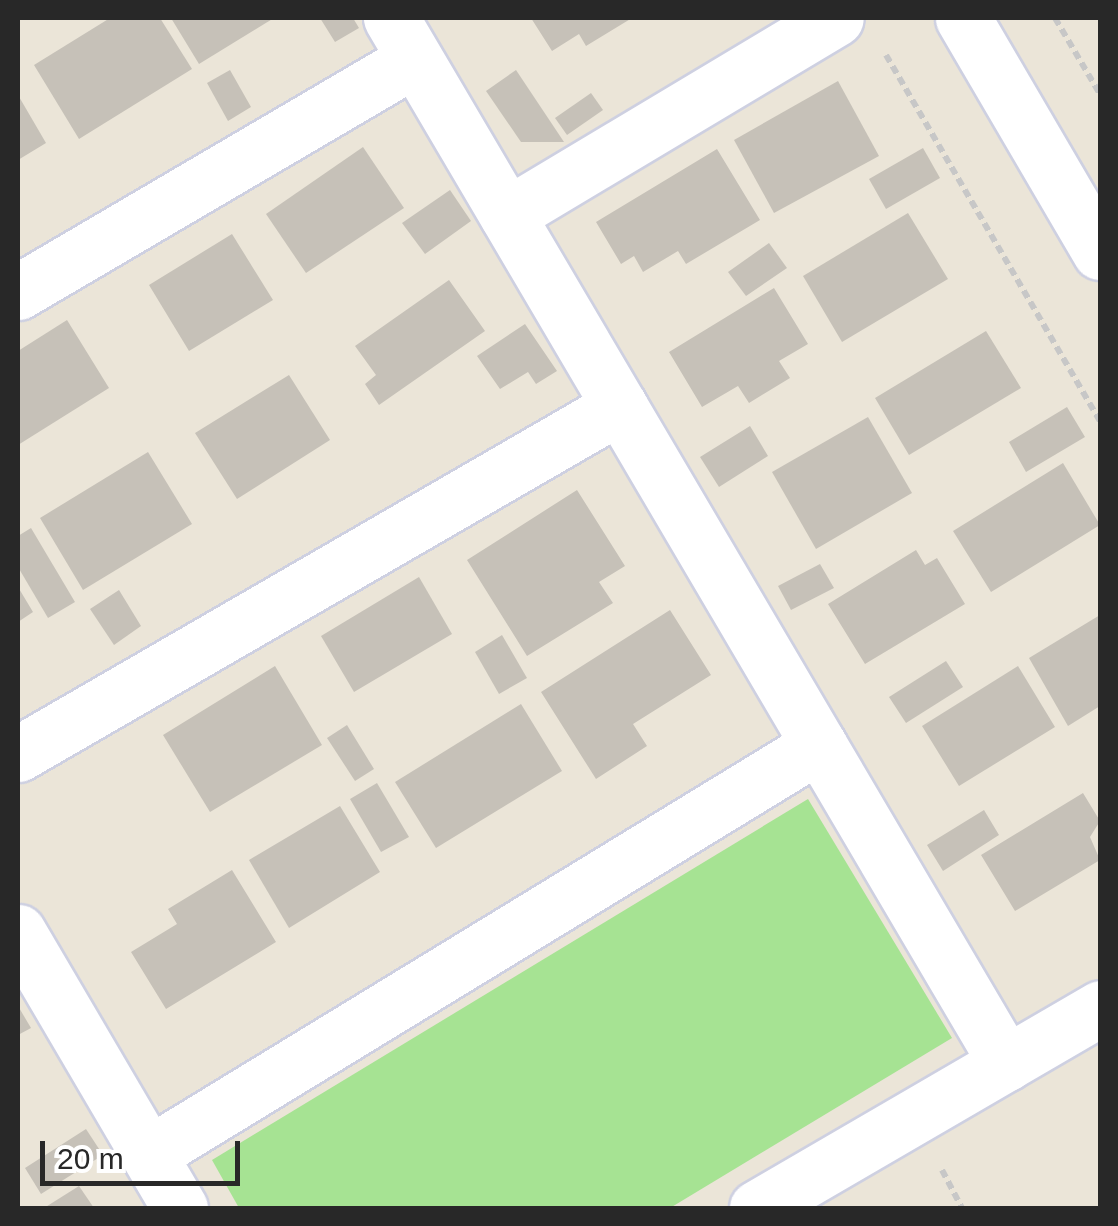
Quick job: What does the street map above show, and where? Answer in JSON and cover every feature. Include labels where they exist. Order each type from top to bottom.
[{"type":"street","points":[[507,215],[836,18]]},
{"type":"street","points":[[964,18],[1100,252]]},
{"type":"street","points":[[18,292],[403,38],[1006,1063]]},
{"type":"street","points":[[18,754],[620,406]]},
{"type":"street","points":[[148,1154],[818,745]]},
{"type":"street","points":[[18,932],[180,1208]]},
{"type":"street","points":[[758,1208],[1100,1008]]},
{"type":"path","points":[[1055,18],[1100,94]]},
{"type":"path","points":[[883,51],[1100,421]]},
{"type":"green space","points":[[808,799],[952,1038],[670,1208],[239,1208],[212,1160]]},
{"type":"building","points":[[110,18],[160,18],[192,69],[79,139],[34,65]]},
{"type":"building","points":[[171,18],[274,18],[199,64]]},
{"type":"building","points":[[320,18],[353,18],[359,28],[335,42]]},
{"type":"building","points":[[531,18],[632,18],[586,46],[579,34],[552,51]]},
{"type":"building","points":[[230,70],[251,107],[228,121],[207,83]]},
{"type":"building","points":[[516,70],[564,142],[521,142],[486,91]]},
{"type":"building","points":[[838,81],[879,156],[774,213],[734,140]]},
{"type":"building","points":[[591,93],[603,110],[567,135],[555,118]]},
{"type":"building","points":[[18,95],[46,143],[18,160]]},
{"type":"building","points":[[363,147],[404,208],[306,273],[266,214]]},
{"type":"building","points":[[923,148],[940,178],[886,209],[869,179]]},
{"type":"building","points":[[717,149],[760,220],[686,264],[678,251],[643,272],[634,256],[621,264],[596,222]]},
{"type":"building","points":[[450,190],[471,221],[425,254],[402,223]]},
{"type":"building","points":[[908,213],[948,279],[842,342],[803,276]]},
{"type":"building","points":[[232,234],[273,300],[189,351],[149,285]]},
{"type":"building","points":[[769,243],[787,268],[746,296],[728,272]]},
{"type":"building","points":[[449,280],[485,331],[379,405],[365,384],[376,375],[355,346]]},
{"type":"building","points":[[774,288],[808,344],[779,361],[790,378],[749,403],[738,386],[702,407],[669,352]]},
{"type":"building","points":[[67,320],[109,388],[18,445],[18,351]]},
{"type":"building","points":[[525,324],[557,371],[536,384],[528,372],[500,389],[477,356]]},
{"type":"building","points":[[986,331],[1021,388],[909,455],[875,398]]},
{"type":"building","points":[[289,375],[330,440],[237,499],[195,433]]},
{"type":"building","points":[[1067,407],[1085,437],[1026,472],[1009,442]]},
{"type":"building","points":[[868,417],[912,493],[816,549],[772,472]]},
{"type":"building","points":[[750,426],[768,456],[719,487],[700,457]]},
{"type":"building","points":[[148,452],[192,524],[83,590],[40,518]]},
{"type":"building","points":[[1063,463],[1100,525],[991,592],[953,531]]},
{"type":"building","points":[[577,490],[625,566],[599,582],[613,603],[527,656],[467,560]]},
{"type":"building","points":[[31,528],[75,602],[48,618],[18,567],[18,536]]},
{"type":"building","points":[[916,550],[925,565],[937,558],[965,604],[865,664],[828,604]]},
{"type":"building","points":[[820,564],[834,588],[791,610],[778,586]]},
{"type":"building","points":[[419,577],[452,634],[354,692],[321,636]]},
{"type":"building","points":[[18,587],[33,612],[18,622]]},
{"type":"building","points":[[119,590],[141,626],[114,645],[90,609]]},
{"type":"building","points":[[670,610],[711,675],[633,724],[647,746],[596,779],[541,692]]},
{"type":"building","points":[[1100,615],[1100,706],[1068,726],[1029,658]]},
{"type":"building","points":[[502,635],[527,678],[499,694],[475,652]]},
{"type":"building","points":[[946,661],[963,687],[906,723],[889,697]]},
{"type":"building","points":[[275,666],[322,745],[210,812],[163,735]]},
{"type":"building","points":[[1018,666],[1055,727],[959,786],[922,726]]},
{"type":"building","points":[[521,704],[562,771],[436,848],[395,782]]},
{"type":"building","points":[[347,725],[374,769],[355,781],[327,738]]},
{"type":"building","points":[[377,783],[409,837],[381,852],[350,799]]},
{"type":"building","points":[[1083,793],[1100,821],[1090,837],[1100,860],[1015,911],[981,855]]},
{"type":"building","points":[[340,806],[380,872],[289,928],[249,860]]},
{"type":"building","points":[[984,810],[999,835],[943,871],[927,845]]},
{"type":"building","points":[[232,870],[276,942],[166,1009],[131,952],[177,924],[168,909]]},
{"type":"building","points":[[18,1006],[31,1028],[18,1035]]},
{"type":"building","points":[[86,1129],[103,1155],[41,1194],[25,1168]]},
{"type":"building","points":[[79,1186],[94,1208],[44,1208]]}]
